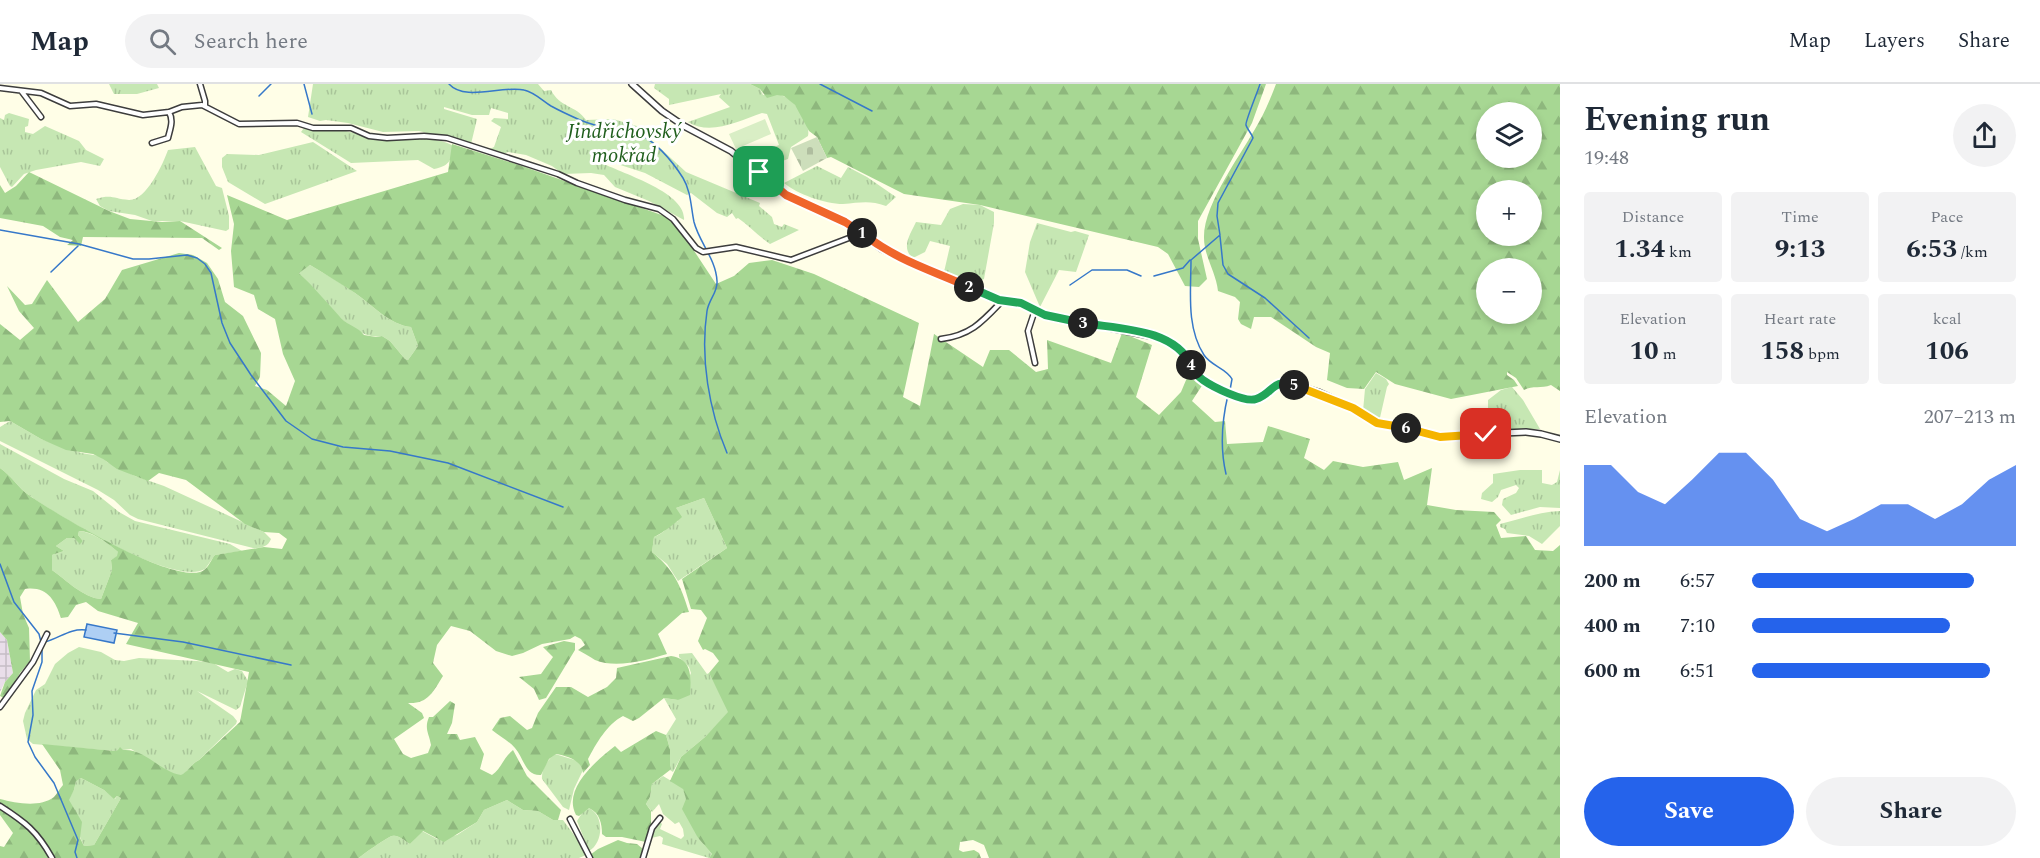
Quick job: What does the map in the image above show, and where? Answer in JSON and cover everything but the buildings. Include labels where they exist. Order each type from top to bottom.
[{"type":"street","points":[[200,84],[205,106]]},
{"type":"street","points":[[632,84],[662,111],[684,126],[731,151],[780,191],[845,222],[882,249],[920,268],[1003,300],[1021,303],[1053,317],[1161,338],[1183,352],[1201,379],[1230,394],[1249,400],[1262,397],[1277,384],[1286,382],[1318,392],[1353,408],[1377,423],[1405,427],[1434,436],[1526,432],[1560,439]]},
{"type":"street","points":[[0,87],[41,93],[70,106],[96,104],[142,115],[169,112],[194,105],[205,106],[239,124],[297,123],[313,128],[351,128],[369,136],[378,137],[447,138],[558,174],[625,200],[659,209],[673,219],[696,248],[703,252],[736,247],[791,260],[862,233]]},
{"type":"street","points":[[22,92],[41,117]]},
{"type":"street","points":[[152,143],[168,138],[172,123],[169,112]]},
{"type":"street","points":[[941,339],[974,329],[1003,300]]},
{"type":"street","points":[[1035,310],[1028,331],[1035,363]]},
{"type":"street","points":[[0,707],[33,662],[47,634]]},
{"type":"street","points":[[0,806],[28,824],[44,843],[52,858]]},
{"type":"street","points":[[643,858],[652,828],[660,818]]},
{"type":"street","points":[[570,819],[590,858]]},
{"type":"shaded area","points":[[0,632],[7,640],[13,673],[0,692]]},
{"type":"green space","points":[[109,84],[157,84],[159,88],[137,94],[114,94]]},
{"type":"green space","name":"Jindřichovský mokřad","points":[[313,84],[538,84],[544,91],[551,90],[559,100],[586,120],[613,119],[647,129],[647,136],[686,172],[760,203],[759,206],[772,217],[774,224],[782,227],[784,224],[799,230],[770,244],[738,218],[736,219],[732,213],[727,217],[717,213],[691,193],[687,195],[645,173],[605,160],[600,162],[664,192],[682,210],[684,220],[649,201],[615,187],[604,175],[563,174],[552,166],[526,155],[508,152],[501,155],[488,150],[494,147],[501,127],[491,121],[494,118],[508,119],[508,113],[491,108],[489,115],[472,115],[444,107],[444,109],[477,119],[471,144],[419,131],[383,132],[348,123],[320,121],[308,117]]},
{"type":"green space","points":[[655,84],[750,84],[760,89],[763,95],[776,94],[788,98],[805,119],[808,136],[791,147],[788,159],[759,169],[751,161],[753,155],[779,145],[767,114],[762,113],[725,126],[706,128],[697,126],[688,122],[730,107],[719,97],[721,94],[669,105],[669,99],[654,88]]},
{"type":"green space","points":[[750,84],[1266,84],[1252,123],[1198,221],[1198,239],[1207,279],[1199,287],[1185,286],[1168,254],[1158,247],[980,205],[904,194],[831,157],[827,158],[817,137],[809,131],[795,105],[784,96],[777,95],[767,98],[760,89]]},
{"type":"green space","points":[[1276,84],[1560,84],[1560,391],[1551,385],[1524,390],[1516,378],[1507,372],[1507,375],[1518,386],[1451,399],[1395,384],[1376,372],[1364,389],[1347,388],[1327,380],[1330,353],[1316,347],[1271,317],[1254,317],[1251,329],[1241,324],[1238,319],[1240,302],[1235,297],[1218,291],[1205,245],[1205,224],[1225,178],[1268,103]]},
{"type":"green space","points":[[9,113],[29,119],[25,132],[33,134],[45,126],[79,141],[86,150],[104,159],[100,166],[81,162],[36,170],[24,174],[12,187],[0,167],[0,118],[4,120],[5,115]]},
{"type":"green space","points":[[765,119],[771,134],[736,149],[729,134]]},
{"type":"green space","points":[[304,128],[332,128],[377,137],[438,140],[454,147],[449,162],[434,169],[418,160],[351,163],[301,132]]},
{"type":"green space","points":[[817,137],[827,158],[803,171],[791,148]]},
{"type":"green space","points":[[313,142],[357,171],[265,204],[228,182],[222,167],[222,158],[227,154],[259,155]]},
{"type":"green space","points":[[452,144],[519,165],[673,219],[716,284],[734,276],[749,263],[772,260],[814,274],[919,323],[903,397],[920,406],[934,334],[983,367],[990,350],[1009,350],[1036,372],[1048,369],[1047,340],[1111,363],[1122,333],[1152,345],[1136,397],[1159,415],[1181,392],[1189,373],[1203,384],[1192,401],[1215,422],[1225,421],[1227,444],[1263,442],[1268,426],[1310,439],[1304,458],[1324,470],[1333,461],[1363,467],[1398,462],[1404,480],[1432,468],[1427,505],[1456,510],[1494,512],[1501,520],[1496,525],[1501,538],[1526,536],[1535,550],[1553,551],[1560,545],[1560,858],[989,858],[984,845],[973,840],[960,842],[959,850],[963,852],[974,850],[981,858],[709,858],[712,854],[698,838],[682,809],[686,799],[683,789],[670,781],[681,757],[705,737],[728,712],[709,673],[719,661],[713,653],[703,650],[698,641],[707,618],[701,610],[691,609],[682,579],[727,548],[704,498],[676,508],[682,517],[654,537],[652,552],[666,565],[675,578],[689,612],[682,613],[658,634],[667,654],[631,663],[603,663],[578,650],[585,645],[575,636],[542,644],[512,656],[496,651],[470,631],[451,626],[437,645],[433,663],[443,676],[433,692],[425,699],[408,703],[422,713],[424,718],[394,739],[403,754],[411,758],[428,753],[431,745],[427,728],[429,717],[433,717],[450,701],[455,704],[452,723],[447,734],[457,734],[460,740],[475,737],[484,754],[480,769],[492,775],[513,750],[527,776],[561,810],[558,820],[553,820],[538,811],[523,810],[507,800],[484,810],[477,822],[444,842],[423,831],[410,844],[399,837],[392,836],[359,858],[0,858],[0,846],[4,847],[13,833],[0,815],[0,799],[20,803],[41,803],[54,797],[63,785],[60,770],[42,744],[115,751],[120,747],[123,750],[131,750],[145,756],[166,770],[181,775],[240,722],[249,672],[126,644],[138,623],[98,611],[86,602],[76,605],[68,617],[61,618],[56,605],[49,596],[39,590],[25,589],[20,597],[23,614],[29,628],[30,661],[20,673],[6,699],[0,696],[5,682],[13,673],[7,640],[0,632],[0,468],[30,496],[88,531],[140,557],[184,572],[203,571],[215,555],[264,547],[282,549],[287,539],[279,533],[264,532],[245,524],[186,480],[159,473],[148,481],[117,469],[93,454],[66,450],[10,421],[0,422],[0,324],[20,340],[34,328],[19,311],[7,286],[25,305],[32,304],[47,280],[78,322],[105,299],[122,270],[179,253],[193,255],[207,263],[218,279],[225,302],[243,316],[261,353],[260,377],[255,386],[267,390],[286,406],[295,381],[283,354],[275,319],[258,309],[254,295],[234,287],[231,251],[234,224],[227,195],[287,220],[448,172]],"holes":[[[310,265],[355,293],[388,318],[411,327],[418,346],[408,360],[390,341],[382,336],[364,335],[341,318],[299,273]],[[79,531],[94,535],[118,552],[117,556],[111,560],[112,570],[101,599],[82,592],[52,570],[52,555],[64,551],[56,546],[67,538],[74,538],[80,544],[83,541],[78,535]],[[81,778],[104,790],[114,799],[117,796],[121,798],[94,845],[84,846],[80,838],[82,822],[69,800],[76,781]]]},
{"type":"green space","points":[[195,147],[216,186],[222,188],[229,216],[229,229],[226,231],[180,221],[152,221],[135,215],[109,211],[100,206],[96,199],[110,197],[129,200],[142,195],[153,181],[168,150]]},
{"type":"green space","points":[[817,166],[841,178],[848,167],[896,197],[886,206],[869,202],[836,204],[804,194],[784,183]]},
{"type":"green space","points":[[29,172],[130,219],[180,221],[222,248],[219,250],[202,238],[83,237],[81,246],[67,245],[73,240],[60,237],[43,226],[0,218],[0,185],[5,193],[16,186]]},
{"type":"green space","points":[[963,204],[980,205],[994,212],[984,279],[976,283],[944,272],[950,246],[930,241],[925,252],[913,258],[907,250],[908,240],[916,222],[941,225],[950,209]]},
{"type":"green space","points":[[1037,223],[1089,235],[1076,272],[1059,270],[1040,307],[1025,272],[1030,242]]},
{"type":"green space","points":[[310,265],[349,289],[388,318],[411,327],[418,346],[408,360],[390,341],[382,336],[370,336],[359,331],[336,313],[298,272]]},
{"type":"green space","points":[[1376,373],[1386,379],[1389,384],[1379,422],[1363,411],[1365,389]]},
{"type":"green space","points":[[1512,387],[1523,400],[1540,429],[1488,431],[1488,400],[1501,390]]},
{"type":"green space","points":[[10,421],[41,439],[81,453],[100,456],[135,476],[164,486],[264,532],[271,539],[264,546],[253,548],[138,519],[98,490],[0,441],[0,427]]},
{"type":"green space","points":[[0,444],[64,479],[93,491],[119,512],[135,521],[230,544],[242,551],[215,555],[205,569],[190,572],[169,568],[144,559],[90,533],[26,493],[0,468]]},
{"type":"green space","points":[[1542,470],[1542,483],[1552,485],[1557,482],[1560,470],[1560,508],[1540,507],[1511,515],[1502,505],[1503,499],[1516,493],[1519,488],[1516,485],[1501,490],[1492,502],[1481,499],[1482,493],[1493,483],[1493,474]]},
{"type":"green space","points":[[704,498],[727,548],[678,581],[667,564],[652,552],[654,537],[678,521],[676,508]]},
{"type":"green space","points":[[1560,511],[1560,526],[1542,544],[1529,536],[1507,533],[1500,527],[1500,524],[1530,516]]},
{"type":"green space","points":[[79,531],[95,536],[118,552],[118,556],[111,560],[112,570],[101,599],[82,592],[52,570],[52,555],[64,551],[56,546],[67,538],[74,538],[80,543],[83,541],[78,535]]},
{"type":"green space","points":[[564,641],[575,643],[575,650],[546,698],[539,700],[534,689],[519,677],[541,674],[553,657],[543,647]]},
{"type":"green space","points":[[79,647],[101,652],[115,660],[139,658],[197,661],[213,663],[228,672],[235,669],[242,671],[248,681],[240,707],[236,710],[197,691],[233,716],[237,721],[236,724],[181,776],[172,774],[131,749],[115,751],[33,744],[27,739],[23,721],[25,713],[36,690],[45,684],[55,664]]},
{"type":"green space","points":[[692,653],[707,674],[709,673],[729,712],[705,737],[681,757],[673,772],[670,770],[670,749],[666,735],[676,719],[664,698],[678,700],[691,673],[679,654]]},
{"type":"green space","points":[[671,656],[687,665],[690,676],[690,695],[678,700],[664,698],[633,721],[623,716],[617,720],[598,741],[588,759],[590,765],[583,773],[577,762],[569,757],[556,754],[549,759],[541,775],[531,773],[515,748],[492,730],[500,718],[510,716],[527,730],[532,728],[538,713],[556,687],[571,687],[588,697],[607,687],[616,678],[617,668]]},
{"type":"green space","points":[[656,731],[666,735],[670,749],[670,770],[652,784],[650,797],[646,804],[651,811],[651,830],[646,842],[622,837],[606,837],[602,834],[600,819],[593,810],[589,808],[579,816],[576,815],[573,805],[577,785],[591,767],[615,746],[621,752]]},
{"type":"green space","points":[[555,754],[578,761],[583,770],[574,789],[569,810],[563,807],[542,779],[546,765]]},
{"type":"green space","points":[[663,776],[683,788],[698,838],[712,854],[709,858],[662,844],[663,838],[660,836],[651,838],[653,830],[660,822],[662,824],[660,829],[681,839],[684,836],[679,822],[675,824],[663,814],[659,804],[652,812],[646,804],[650,797],[652,784]]},
{"type":"green space","points":[[81,778],[104,790],[115,799],[117,796],[121,798],[94,845],[84,846],[68,800],[74,790],[76,780]]},
{"type":"green space","points":[[507,800],[523,810],[538,811],[553,820],[563,820],[585,850],[586,855],[579,858],[359,858],[392,836],[399,837],[410,844],[422,831],[437,839],[457,835],[477,822],[484,810]]},
{"type":"green space","points":[[589,808],[598,817],[600,830],[597,842],[589,851],[577,821],[584,810]]},
{"type":"green space","points":[[618,840],[637,844],[643,849],[640,858],[592,858],[590,855],[598,849]]},
{"type":"water","points":[[87,624],[117,630],[114,643],[84,637]]},
{"type":"waterway","points":[[259,96],[271,84]]},
{"type":"waterway","points":[[304,84],[312,114]]},
{"type":"waterway","points":[[449,84],[464,92],[515,89],[528,91],[551,106],[580,120],[611,129],[630,131],[648,139],[674,165],[686,183],[696,229],[716,273],[716,289],[707,311],[705,329],[706,365],[715,419],[727,453]]},
{"type":"waterway","points":[[820,84],[872,111]]},
{"type":"waterway","points":[[1230,390],[1232,379],[1207,359],[1194,333],[1191,309],[1191,260],[1220,235],[1217,216],[1218,203],[1253,138],[1246,123],[1260,84]]},
{"type":"waterway","points":[[0,230],[79,244],[133,259],[187,255],[197,258],[211,273],[222,323],[230,343],[286,421],[312,439],[343,447],[390,451],[448,463],[563,507]]},
{"type":"waterway","points":[[1220,236],[1223,265],[1228,274],[1265,298],[1309,338]]},
{"type":"waterway","points":[[51,272],[78,246]]},
{"type":"waterway","points":[[1154,276],[1183,268],[1190,260]]},
{"type":"waterway","points":[[1070,285],[1092,270],[1127,270],[1141,276]]},
{"type":"waterway","points":[[1226,474],[1223,434],[1228,395]]},
{"type":"waterway","points":[[0,564],[14,602],[39,634],[41,642]]},
{"type":"waterway","points":[[45,642],[70,632],[86,630]]},
{"type":"waterway","points":[[114,633],[183,642],[291,665]]},
{"type":"waterway","points":[[42,647],[42,662],[32,691],[33,715],[28,742],[35,757],[54,783],[78,840],[75,852],[77,858]]},
{"type":"route","points":[[759,172],[786,195],[845,222],[882,249],[920,268],[999,300],[1021,303],[1045,315],[1161,338],[1186,355],[1201,379],[1237,397],[1254,400],[1262,397],[1277,384],[1286,382],[1318,392],[1382,424],[1405,427],[1440,437],[1486,434]]}]
